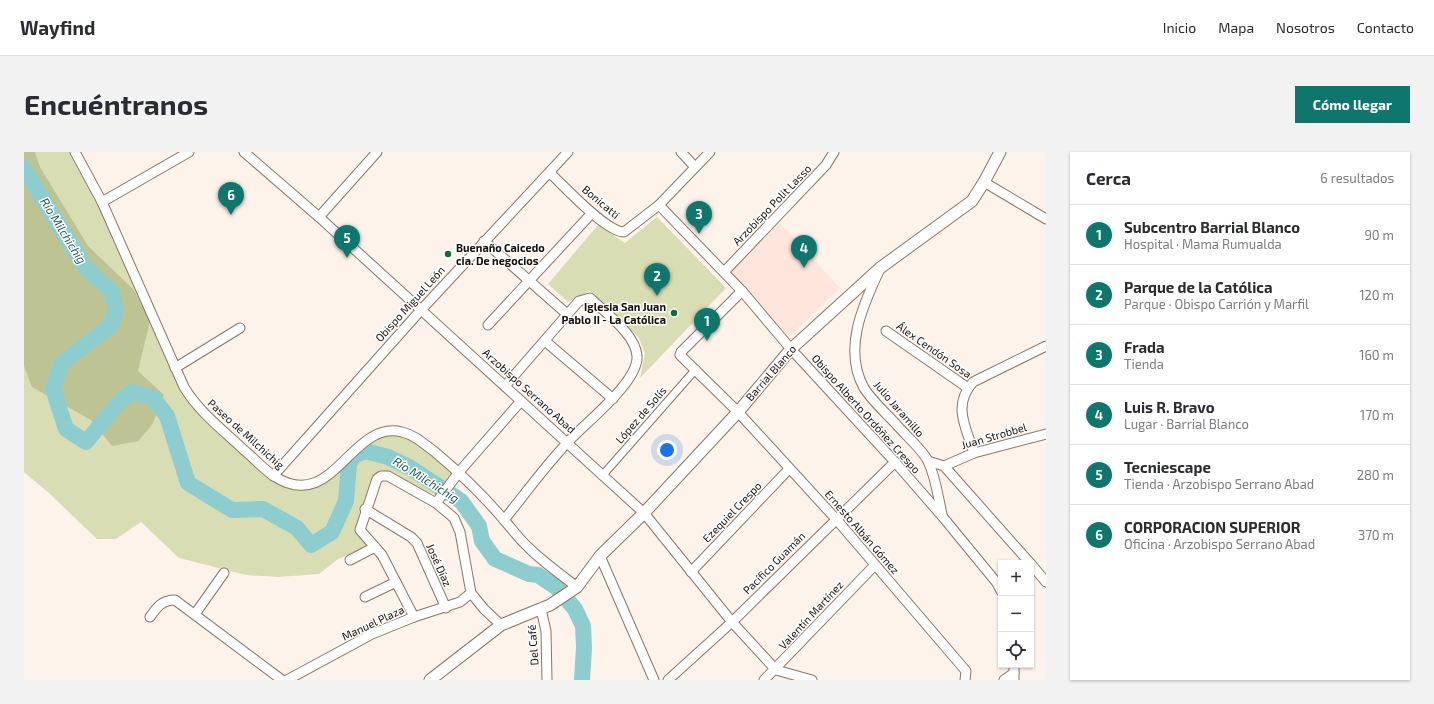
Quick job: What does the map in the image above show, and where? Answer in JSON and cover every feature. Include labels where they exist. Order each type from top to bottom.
[{"type":"street","name":"Paseo de Milchichig","points":[[75,152],[102,202],[184,387],[197,406],[273,476],[288,483],[300,486],[312,484],[330,474],[371,437],[385,431],[401,431],[416,438],[457,476],[504,520],[536,555],[573,591]]},
{"type":"street","points":[[102,202],[189,152]]},
{"type":"street","name":"Arzobispo Serrano Abad","points":[[244,152],[319,217],[568,442],[602,476],[644,513],[732,622],[776,670]]},
{"type":"street","points":[[319,217],[377,152]]},
{"type":"street","name":"Obispo Miguel León","points":[[273,476],[421,310],[568,152]]},
{"type":"street","points":[[681,152],[695,167]]},
{"type":"street","name":"Bonicatti","points":[[550,173],[592,213],[616,231],[624,232],[659,205],[710,152]]},
{"type":"street","name":"Arzobispo Polit Lasso","points":[[724,272],[826,165],[834,152]]},
{"type":"street","name":"Barrial Blanco","points":[[432,680],[501,625],[546,607],[573,591],[600,556],[644,513],[738,412],[791,349],[880,268],[972,201],[1000,152]]},
{"type":"street","points":[[984,182],[1046,219]]},
{"type":"street","name":"Obispo Alberto Ordóñez Crespo","points":[[659,205],[742,291],[791,349],[895,462],[942,516],[998,586]]},
{"type":"street","points":[[488,325],[592,213]]},
{"type":"street","points":[[484,241],[567,314]]},
{"type":"street","name":"Julio Jaramillo","points":[[880,268],[868,294],[859,321],[854,352],[857,369],[864,388],[928,461],[935,482],[942,516]]},
{"type":"street","name":"Ernesto Albán Gómez","points":[[742,291],[680,352],[682,357],[696,369],[738,412],[836,519],[966,675]]},
{"type":"street","points":[[504,520],[568,442],[613,399],[629,378],[638,357],[635,346],[629,335],[590,298],[579,301],[505,386]]},
{"type":"street","points":[[175,368],[240,328]]},
{"type":"street","name":"Álex Cendón Sosa","points":[[886,331],[968,388]]},
{"type":"street","points":[[545,341],[613,399]]},
{"type":"street","points":[[974,453],[961,410],[962,399],[968,388],[973,382],[1046,344]]},
{"type":"street","name":"López de Solís","points":[[602,476],[696,369]]},
{"type":"street","points":[[438,500],[521,401]]},
{"type":"street","name":"Juan Strobbel","points":[[944,466],[974,453],[1046,434]]},
{"type":"street","points":[[928,461],[944,466],[1028,560]]},
{"type":"street","name":"Pacífico Guamán","points":[[668,680],[732,622],[895,462]]},
{"type":"street","name":"Ezequiel Crespo","points":[[691,572],[789,469]]},
{"type":"street","points":[[414,617],[382,555],[360,530],[377,479],[381,476],[388,476],[438,500],[454,518],[458,525],[471,593],[484,609],[501,625]]},
{"type":"street","name":"José Díaz","points":[[366,509],[411,537],[417,543],[446,608]]},
{"type":"street","points":[[350,560],[375,547]]},
{"type":"street","points":[[600,556],[654,680]]},
{"type":"street","name":"Valentín Martínez","points":[[764,680],[776,670],[875,565]]},
{"type":"street","points":[[1034,567],[1046,582]]},
{"type":"street","points":[[195,614],[224,573]]},
{"type":"street","points":[[365,597],[396,582]]},
{"type":"street","name":"Manuel Plaza","points":[[287,680],[372,634],[414,617],[446,608],[460,602],[471,593]]},
{"type":"street","points":[[150,617],[158,606],[167,600],[175,600],[282,680]]},
{"type":"street","name":"Del Café","points":[[546,607],[547,680]]},
{"type":"street","points":[[776,670],[812,680]]},
{"type":"street","points":[[1004,680],[1014,673]]},
{"type":"shaded area","points":[[779,222],[840,288],[790,336],[730,277],[730,273]]},
{"type":"green space","points":[[24,152],[72,152],[97,193],[133,285],[187,401],[270,480],[287,488],[307,489],[325,483],[366,446],[381,437],[397,434],[416,441],[456,475],[439,497],[381,470],[373,476],[359,530],[368,546],[338,559],[319,574],[278,577],[246,575],[179,558],[141,522],[116,539],[97,539],[50,494],[24,472]]},
{"type":"green space","points":[[24,152],[35,152],[40,167],[88,246],[134,290],[150,321],[138,371],[164,395],[152,425],[138,441],[112,446],[91,420],[32,387],[24,366]]},
{"type":"green space","points":[[657,217],[726,288],[640,378],[645,353],[639,338],[590,291],[568,302],[548,284],[598,225],[625,243]]},
{"type":"waterway","name":"Río Milchichig","points":[[24,168],[85,267],[112,292],[116,312],[110,326],[62,363],[53,389],[66,429],[86,442],[119,402],[132,392],[153,398],[167,416],[188,483],[232,510],[263,509],[297,528],[311,545],[332,532],[346,501],[349,464],[354,456],[365,451],[388,457],[409,467],[461,501],[479,526],[482,541],[495,559],[529,574],[538,575],[556,587],[575,609],[583,626],[584,648],[582,680]]},
{"type":"place","name":"CORPORACION SUPERIOR","points":[[231,215]]},
{"type":"place","name":"Frada","points":[[699,234]]},
{"type":"place","name":"Buenaño Caicedo cia. De negocios","points":[[448,254]]},
{"type":"place","name":"Tecniescape","points":[[347,258]]},
{"type":"place","name":"Luis R. Bravo","points":[[804,268]]},
{"type":"place","name":"Parque de la Católica","points":[[657,296]]},
{"type":"place","name":"Iglesia San Juan Pablo II - La Católica","points":[[674,313]]},
{"type":"place","name":"Subcentro Barrial Blanco","points":[[707,341]]}]
